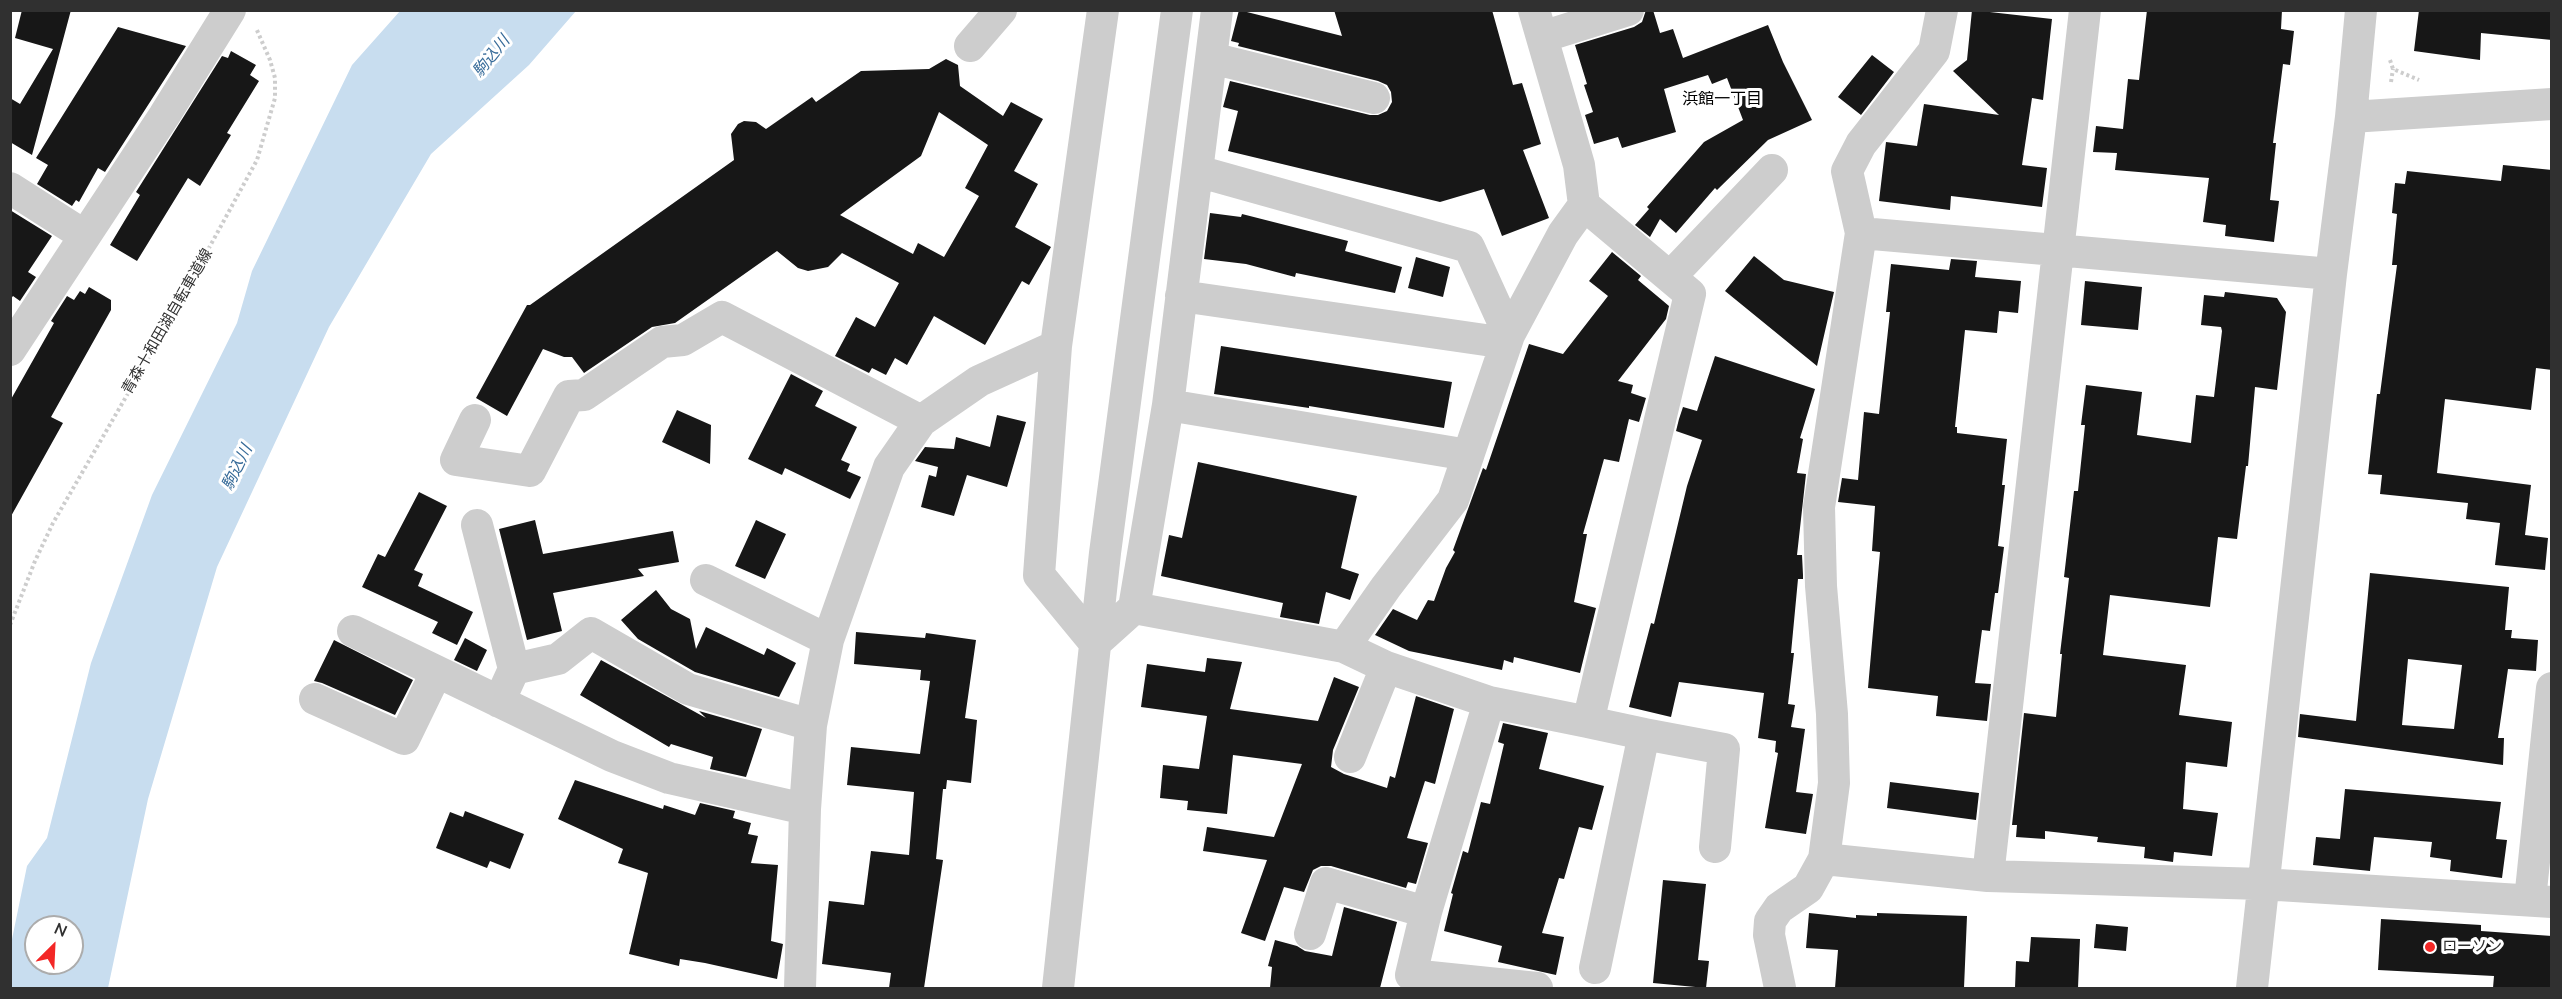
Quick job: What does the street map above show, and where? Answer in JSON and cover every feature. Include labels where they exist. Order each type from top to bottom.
[{"type":"street","points":[[970,46],[1001,10]]},
{"type":"street","points":[[1095,643],[1039,575],[1056,346],[1103,10]]},
{"type":"street","points":[[1058,988],[1105,553],[1178,10]]},
{"type":"street","points":[[1095,643],[1134,608],[1168,405],[1217,10]]},
{"type":"street","points":[[1588,722],[1690,294],[1584,205],[1579,165],[1538,24],[1628,10]]},
{"type":"street","points":[[1780,988],[1769,935],[1770,921],[1779,908],[1808,888],[1824,859],[1834,783],[1832,714],[1821,586],[1819,507],[1861,233],[1847,171],[1861,144],[1934,51],[1942,10]]},
{"type":"street","points":[[1988,876],[2085,10]]},
{"type":"street","points":[[2252,988],[2331,274],[2351,117],[2361,10]]},
{"type":"street","points":[[10,350],[85,236],[241,15]]},
{"type":"street","points":[[1211,58],[1374,98]]},
{"type":"street","points":[[2351,117],[2552,104]]},
{"type":"street","points":[[1670,277],[1772,170]]},
{"type":"street","points":[[1197,171],[1469,247],[1507,339]]},
{"type":"street","points":[[10,188],[85,236]]},
{"type":"street","points":[[1344,647],[1386,587],[1453,500],[1507,339],[1563,234],[1584,205]]},
{"type":"street","points":[[1861,233],[2331,274]]},
{"type":"street","points":[[1180,296],[1507,339]]},
{"type":"street","points":[[475,420],[456,460],[530,471],[569,396],[584,395],[662,342],[683,340],[722,317],[921,422]]},
{"type":"street","points":[[800,988],[805,809],[811,725],[828,640],[889,467],[921,422],[979,381],[1056,346]]},
{"type":"street","points":[[1168,405],[1468,455]]},
{"type":"street","points":[[477,525],[514,669],[499,702]]},
{"type":"street","points":[[706,580],[828,640]]},
{"type":"street","points":[[1134,608],[1344,647],[1386,667],[1489,702],[1724,749],[1715,847]]},
{"type":"street","points":[[353,631],[612,756],[669,778],[805,809]]},
{"type":"street","points":[[514,669],[558,659],[591,633],[688,689],[811,725]]},
{"type":"street","points":[[1350,757],[1386,667]]},
{"type":"street","points":[[315,699],[404,739],[436,673]]},
{"type":"street","points":[[1489,702],[1426,912],[1411,975],[1537,988]]},
{"type":"street","points":[[1824,859],[1988,876],[2262,884],[2541,901],[2550,705]]},
{"type":"street","points":[[1595,968],[1644,734]]},
{"type":"street","points":[[1310,934],[1326,883],[1426,912]]},
{"type":"path","name":"青森十和田湖自転車道線","points":[[10,625],[35,561],[53,523],[156,345],[257,160],[275,98],[275,78],[270,60],[241,15]]},
{"type":"path","points":[[2357,44],[2384,44],[2393,69],[2427,84]]},
{"type":"water","name":"駒込川","points":[[400,11],[576,11],[529,65],[431,154],[329,327],[217,567],[148,799],[108,988],[11,988],[11,944],[27,866],[47,838],[91,663],[152,495],[237,323],[252,271],[352,65]]},
{"type":"building","points":[[22,10],[71,10],[32,155],[10,142],[10,98],[20,104],[53,49],[15,38]]},
{"type":"building","points":[[1239,10],[1342,36],[1334,10],[1492,10],[1513,85],[1522,83],[1541,144],[1523,150],[1549,218],[1502,236],[1484,189],[1440,202],[1228,151],[1238,111],[1223,107],[1230,81],[1370,115],[1378,115],[1387,111],[1392,102],[1391,92],[1387,85],[1378,81],[1238,46],[1239,43],[1231,41]]},
{"type":"building","points":[[1646,10],[1653,10],[1660,33],[1673,29],[1683,58],[1768,25],[1783,62],[1812,120],[1768,140],[1717,190],[1715,188],[1676,233],[1660,219],[1650,237],[1635,225],[1649,209],[1647,207],[1704,142],[1743,120],[1727,78],[1712,84],[1708,75],[1664,89],[1676,132],[1622,148],[1618,137],[1594,144],[1585,115],[1593,112],[1575,45],[1634,27],[1642,22]]},
{"type":"building","points":[[1972,10],[2052,19],[2043,100],[2032,98],[2022,165],[2047,168],[2042,207],[1951,196],[1950,210],[1879,201],[1886,142],[1917,146],[1924,104],[1999,115],[1953,71],[1967,60]]},
{"type":"building","points":[[2147,10],[2282,10],[2281,29],[2294,31],[2290,65],[2283,64],[2273,143],[2276,143],[2270,200],[2279,201],[2274,242],[2225,236],[2226,225],[2203,222],[2209,178],[2115,170],[2117,153],[2093,152],[2096,126],[2123,129],[2128,79],[2139,80]]},
{"type":"building","points":[[2419,10],[2552,10],[2552,40],[2481,33],[2480,60],[2414,51]]},
{"type":"building","points":[[118,27],[186,46],[105,172],[98,168],[79,202],[76,200],[72,206],[37,184],[48,165],[36,158]]},
{"type":"building","points":[[231,51],[256,65],[250,75],[259,81],[227,133],[231,135],[200,186],[188,178],[137,261],[110,245],[140,195],[136,192],[222,56],[228,58]]},
{"type":"building","points":[[1872,55],[1894,72],[1861,115],[1838,97]]},
{"type":"building","points":[[946,59],[958,65],[960,86],[1003,116],[1011,102],[1043,119],[1014,171],[1038,184],[1015,227],[1051,247],[1029,285],[1022,281],[985,345],[934,316],[907,365],[895,358],[886,375],[872,368],[869,373],[835,356],[856,317],[875,327],[899,283],[842,253],[828,267],[808,271],[798,268],[777,251],[675,323],[652,327],[584,373],[572,357],[564,357],[543,349],[507,416],[476,398],[527,305],[734,160],[731,134],[738,124],[744,121],[756,122],[766,129],[812,97],[816,102],[861,71],[929,69]],"holes":[[[939,112],[988,145],[965,188],[979,196],[944,257],[918,243],[913,254],[840,215],[921,156]]]},
{"type":"building","points":[[2503,165],[2552,170],[2552,370],[2536,368],[2531,410],[2445,399],[2437,473],[2531,485],[2525,535],[2548,538],[2545,570],[2495,565],[2500,523],[2466,519],[2468,503],[2380,494],[2382,475],[2368,474],[2377,394],[2380,394],[2397,265],[2392,265],[2397,214],[2392,213],[2395,183],[2405,184],[2407,171],[2501,181]]},
{"type":"building","points":[[10,210],[52,236],[28,272],[36,277],[20,301],[13,296],[10,300]]},
{"type":"building","points":[[1210,213],[1241,217],[1242,214],[1348,241],[1345,251],[1402,267],[1395,293],[1296,273],[1295,277],[1246,264],[1204,259]]},
{"type":"building","points":[[1612,252],[1641,276],[1638,280],[1669,306],[1666,319],[1618,381],[1633,385],[1631,393],[1646,398],[1639,422],[1629,419],[1619,462],[1604,459],[1583,534],[1587,534],[1574,602],[1596,608],[1580,673],[1514,657],[1513,663],[1504,660],[1502,670],[1409,651],[1375,635],[1393,609],[1417,620],[1428,600],[1434,601],[1446,568],[1455,552],[1453,550],[1483,468],[1486,470],[1529,344],[1563,354],[1608,296],[1589,281]]},
{"type":"building","points":[[1754,256],[1784,280],[1834,292],[1817,366],[1725,291]]},
{"type":"building","points":[[1416,257],[1450,267],[1443,297],[1408,288]]},
{"type":"building","points":[[1951,259],[1977,261],[1975,277],[2021,281],[2018,313],[1999,311],[1997,333],[1965,330],[1955,427],[1957,427],[1957,433],[2007,439],[2002,485],[2005,485],[1998,546],[2004,547],[1998,593],[1995,593],[1990,631],[1982,630],[1975,683],[1991,684],[1987,721],[1936,716],[1938,696],[1868,688],[1880,552],[1872,551],[1875,506],[1838,502],[1842,478],[1858,480],[1864,412],[1879,414],[1890,312],[1886,312],[1891,264],[1949,270]]},
{"type":"building","points":[[2085,281],[2142,287],[2138,330],[2081,325]]},
{"type":"building","points":[[89,287],[111,300],[111,310],[51,417],[63,423],[10,518],[10,401],[54,323],[51,321],[67,296],[74,300],[80,291],[85,294]]},
{"type":"building","points":[[2225,292],[2277,298],[2286,312],[2277,390],[2255,387],[2248,466],[2246,466],[2237,539],[2218,537],[2210,607],[2110,595],[2103,655],[2186,665],[2179,715],[2232,722],[2227,767],[2186,762],[2183,809],[2218,813],[2212,856],[2174,852],[2173,862],[2144,858],[2145,847],[2097,842],[2098,837],[2045,831],[2045,839],[2016,837],[2017,825],[2012,825],[2024,713],[2056,717],[2062,654],[2060,654],[2069,578],[2064,577],[2074,491],[2078,491],[2085,425],[2081,425],[2086,385],[2142,392],[2137,435],[2191,443],[2196,395],[2214,397],[2222,331],[2221,327],[2201,325],[2204,295],[2224,297]]},
{"type":"building","points":[[1221,346],[1452,382],[1444,428],[1309,406],[1309,408],[1214,394]]},
{"type":"building","points":[[1715,356],[1815,389],[1800,438],[1803,439],[1797,473],[1806,474],[1797,555],[1802,555],[1803,579],[1798,579],[1791,653],[1794,653],[1788,704],[1795,705],[1791,727],[1805,729],[1796,792],[1813,794],[1806,834],[1765,828],[1778,753],[1775,752],[1776,741],[1758,738],[1764,693],[1679,682],[1671,717],[1629,707],[1651,623],[1654,624],[1687,486],[1702,440],[1676,431],[1683,407],[1697,411]]},
{"type":"building","points":[[791,374],[823,391],[815,406],[857,427],[841,460],[850,464],[847,471],[861,477],[850,499],[785,468],[782,475],[748,459]]},
{"type":"building","points":[[677,410],[711,425],[710,464],[662,442]]},
{"type":"building","points":[[997,415],[1026,422],[1007,487],[967,475],[954,516],[921,507],[929,475],[936,477],[938,467],[915,461],[925,447],[954,449],[956,437],[990,447]]},
{"type":"building","points":[[1198,462],[1357,496],[1341,568],[1359,574],[1350,600],[1326,592],[1319,624],[1280,617],[1283,603],[1161,576],[1169,535],[1182,538]]},
{"type":"building","points":[[419,492],[447,506],[414,570],[423,574],[418,586],[473,612],[457,645],[432,633],[438,622],[362,587],[378,554],[385,557]]},
{"type":"building","points":[[535,520],[543,554],[673,531],[679,562],[638,569],[644,576],[553,593],[562,631],[527,640],[499,529]]},
{"type":"building","points":[[756,520],[786,534],[765,579],[735,566]]},
{"type":"building","points":[[2370,573],[2509,587],[2505,630],[2512,630],[2511,638],[2538,640],[2536,671],[2508,669],[2498,738],[2504,738],[2503,765],[2298,737],[2300,714],[2356,721]],"holes":[[[2408,659],[2462,665],[2454,729],[2402,725]]]},
{"type":"building","points":[[656,590],[671,609],[690,619],[696,649],[706,627],[764,655],[767,648],[796,663],[779,697],[695,672],[638,639],[621,620]]},
{"type":"building","points":[[856,632],[925,638],[926,633],[976,640],[965,718],[977,720],[971,783],[947,780],[946,789],[943,789],[936,859],[943,860],[924,988],[889,988],[891,973],[822,964],[829,901],[864,905],[871,851],[909,855],[914,792],[847,785],[851,747],[920,754],[930,681],[920,680],[921,670],[854,664]]},
{"type":"building","points":[[465,638],[487,650],[477,671],[454,660]]},
{"type":"building","points":[[334,640],[413,680],[395,715],[314,681]]},
{"type":"building","points":[[1207,658],[1242,662],[1230,709],[1318,721],[1334,677],[1359,687],[1333,750],[1331,767],[1344,774],[1387,788],[1390,776],[1395,778],[1416,696],[1454,709],[1435,784],[1425,781],[1407,838],[1428,843],[1416,884],[1408,882],[1406,888],[1331,866],[1321,866],[1313,870],[1304,892],[1284,887],[1265,941],[1241,933],[1267,860],[1203,851],[1207,827],[1274,837],[1302,764],[1233,755],[1227,814],[1187,810],[1188,801],[1160,798],[1163,765],[1199,769],[1207,716],[1141,707],[1147,664],[1205,672]]},
{"type":"building","points":[[601,660],[706,718],[699,711],[762,729],[746,777],[710,769],[713,757],[671,744],[669,747],[580,695]]},
{"type":"building","points":[[1503,723],[1548,733],[1539,769],[1604,786],[1592,830],[1579,827],[1564,879],[1559,878],[1542,933],[1564,937],[1556,975],[1498,962],[1502,946],[1444,931],[1453,894],[1451,893],[1463,851],[1468,853],[1481,802],[1490,804],[1504,744],[1498,742]]},
{"type":"building","points":[[575,780],[663,809],[664,805],[695,815],[700,803],[735,811],[733,818],[751,823],[748,834],[758,836],[751,863],[778,865],[771,941],[783,944],[777,979],[705,963],[680,959],[679,966],[629,954],[648,873],[618,863],[623,849],[558,819]]},
{"type":"building","points":[[1890,782],[1979,793],[1976,820],[1887,808]]},
{"type":"building","points":[[2345,789],[2501,802],[2496,839],[2507,840],[2502,878],[2450,871],[2451,860],[2430,857],[2432,842],[2374,837],[2370,871],[2313,865],[2316,837],[2340,839]]},
{"type":"building","points":[[465,811],[524,834],[510,869],[490,861],[487,868],[436,848],[450,812],[463,817]]},
{"type":"building","points":[[1663,880],[1706,884],[1698,960],[1709,961],[1706,988],[1653,983]]},
{"type":"building","points":[[1344,907],[1397,922],[1380,988],[1270,988],[1272,967],[1268,966],[1275,940],[1297,946],[1305,951],[1332,956]]},
{"type":"building","points":[[1809,913],[1856,918],[1856,915],[1877,916],[1877,913],[1967,916],[1964,988],[1835,988],[1838,950],[1806,948]]},
{"type":"building","points":[[2381,919],[2481,925],[2481,931],[2552,936],[2552,988],[2493,988],[2494,976],[2378,970]]},
{"type":"building","points":[[2096,924],[2128,927],[2126,951],[2094,948]]},
{"type":"building","points":[[2031,937],[2080,939],[2078,988],[2015,988],[2016,961],[2029,962]]},
{"type":"place","name":"ローソン","points":[[2430,947]]},
{"type":"district","name":"浜館一丁目","points":[[1722,100]]}]
